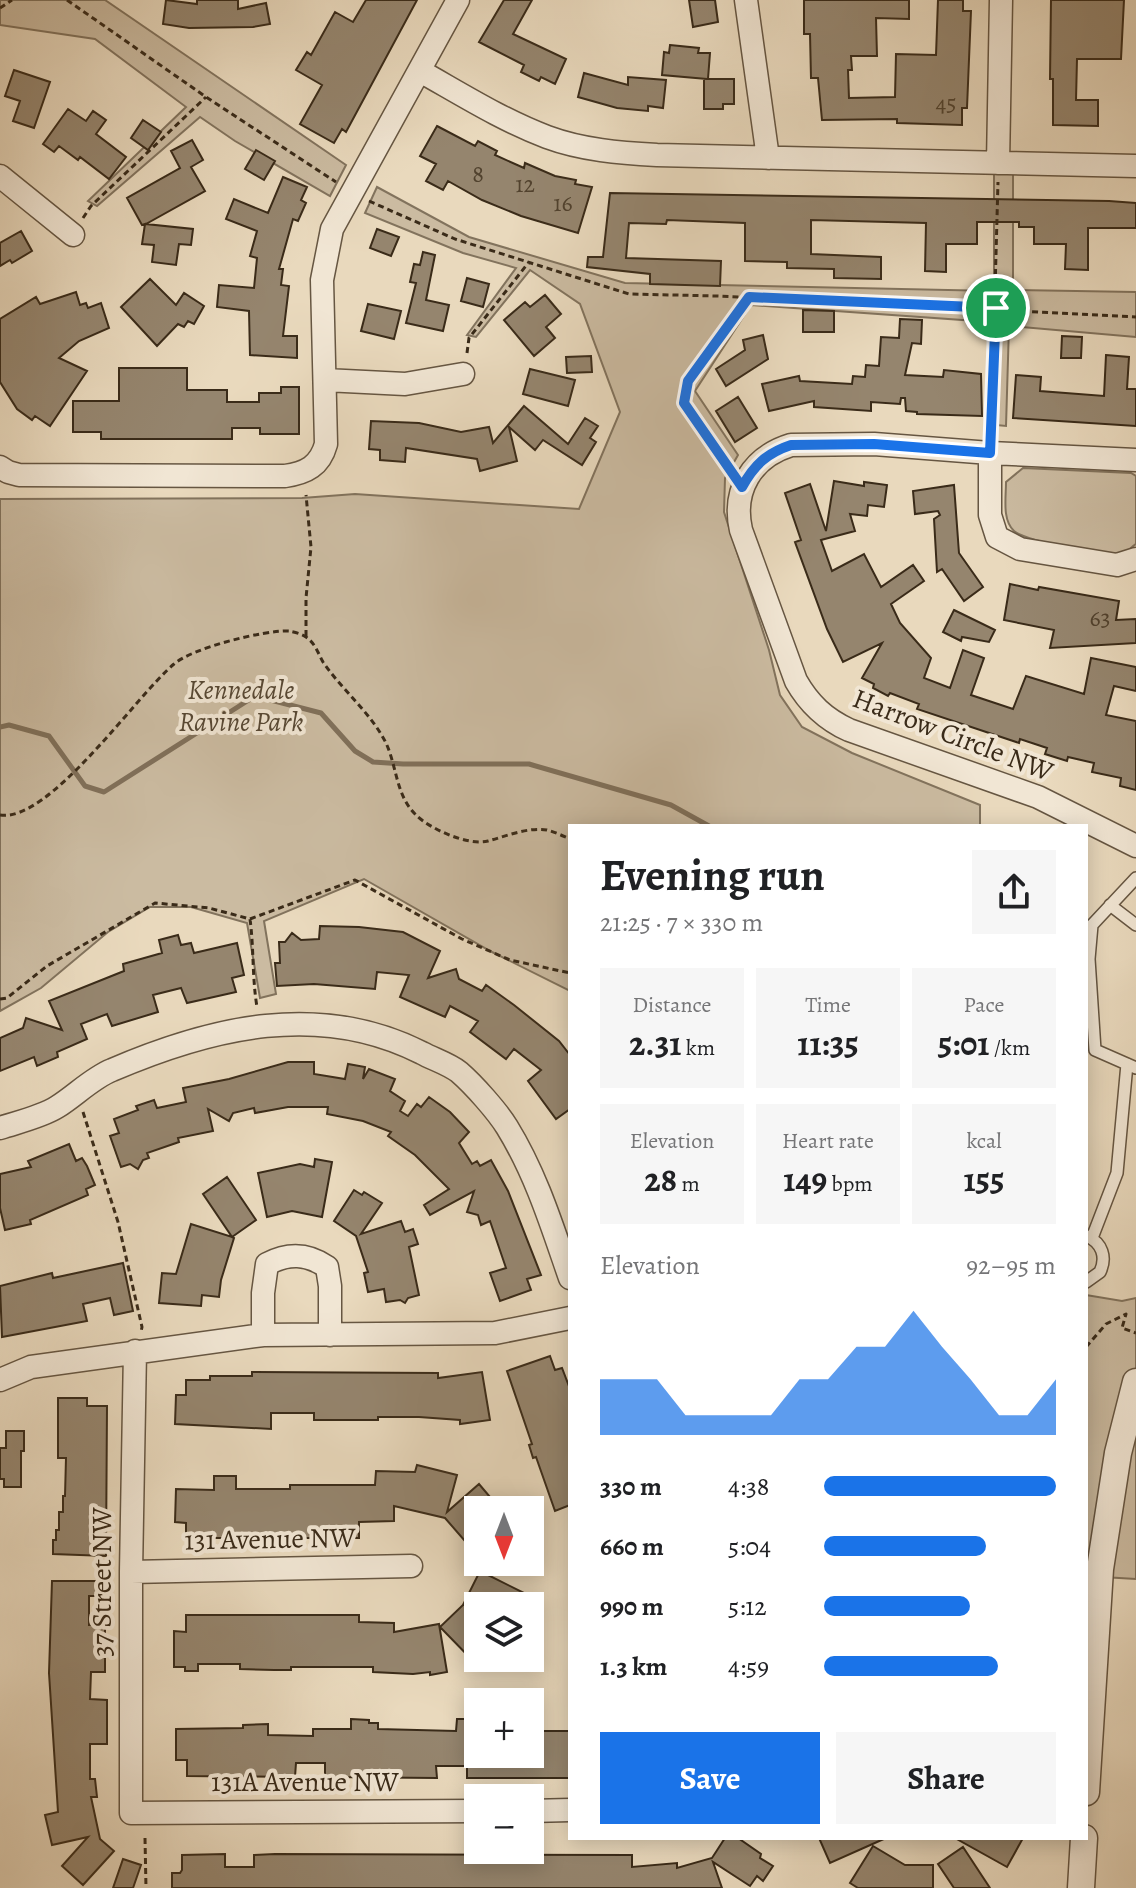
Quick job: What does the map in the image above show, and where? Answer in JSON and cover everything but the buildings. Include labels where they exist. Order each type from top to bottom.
[{"type":"street","points":[[0,467],[8,472],[30,475],[285,476],[314,466],[323,455],[326,444],[322,280],[332,229],[458,0]]},
{"type":"street","points":[[746,0],[768,158]]},
{"type":"street","points":[[998,163],[1001,0]]},
{"type":"street","points":[[420,71],[497,114],[570,144],[634,154],[1136,166]]},
{"type":"street","points":[[0,176],[73,235]]},
{"type":"street","points":[[325,380],[405,384],[463,374]]},
{"type":"street","points":[[742,487],[756,464],[778,449],[791,445],[874,444],[1136,460]]},
{"type":"street","points":[[990,453],[990,515],[997,537],[1020,549],[1117,565],[1136,559]]},
{"type":"street","name":"Harrow Circle NW","points":[[742,487],[738,509],[741,530],[796,681],[814,707],[849,730],[1038,797],[1136,846]]},
{"type":"street","points":[[0,1128],[54,1109],[108,1071],[196,1041],[258,1025],[315,1023],[370,1032],[397,1040],[458,1071],[506,1125],[541,1193],[568,1272]]},
{"type":"street","points":[[263,1335],[267,1264],[283,1256],[312,1256],[327,1267],[330,1335]]},
{"type":"street","points":[[0,1380],[31,1367],[263,1335],[495,1333],[568,1318]]},
{"type":"street","name":"37 Street NW","points":[[131,1813],[135,1351]]},
{"type":"street","points":[[1088,1714],[1100,1569],[1118,1453],[1136,1382]]},
{"type":"street","name":"131 Avenue NW","points":[[131,1572],[411,1566]]},
{"type":"street","points":[[544,1811],[568,1810]]},
{"type":"street","name":"131A Avenue NW","points":[[131,1813],[464,1811]]},
{"type":"street","points":[[1081,1888],[1084,1840]]},
{"type":"lane","points":[[1088,1281],[1095,1278],[1104,1265],[1102,1250],[1089,1237],[1117,1173],[1131,1066],[1095,1050],[1089,959],[1092,925],[1136,878]]},
{"type":"lane","points":[[1110,905],[1136,925]]},
{"type":"path","points":[[0,8],[12,0]]},
{"type":"path","points":[[67,0],[340,185]]},
{"type":"path","points":[[73,235],[91,206],[206,97]]},
{"type":"path","points":[[990,453],[998,163]]},
{"type":"path","points":[[362,198],[455,239],[629,294],[996,308],[1136,317]]},
{"type":"path","points":[[463,374],[469,338],[529,262]]},
{"type":"path","points":[[742,487],[684,403],[688,381],[749,297]]},
{"type":"path","points":[[306,495],[311,547],[306,636]]},
{"type":"path","points":[[0,815],[19,815],[33,808],[88,758],[175,662],[216,644],[291,631],[306,636],[387,745],[399,786],[416,816],[464,840],[488,841],[512,833],[547,830],[568,838]]},
{"type":"path","points":[[0,999],[7,998],[47,966],[155,903],[209,908],[250,919],[355,880],[510,960],[568,973]]},
{"type":"path","points":[[250,919],[258,1025]]},
{"type":"path","points":[[74,1095],[86,1117],[118,1222],[142,1327],[135,1351]]},
{"type":"path","points":[[1088,1345],[1106,1324],[1126,1314],[1122,1328],[1136,1333]]},
{"type":"path","points":[[145,1838],[146,1888]]},
{"type":"green space","points":[[0,0],[105,0],[346,165],[330,196],[200,117],[97,206],[88,201],[186,107],[95,39],[0,25]]},
{"type":"green space","name":"Kennedale Ravine Park","points":[[994,173],[1013,174],[1013,290],[1136,292],[1136,337],[1009,326],[1006,426],[986,424],[990,322],[751,305],[695,391],[738,455],[725,478],[724,512],[769,650],[780,695],[802,727],[852,753],[980,805],[980,824],[568,824],[568,990],[492,952],[364,879],[264,921],[276,994],[260,998],[247,923],[191,907],[150,907],[108,932],[41,988],[0,1011],[0,499],[302,498],[355,494],[579,509],[620,412],[580,304],[530,270],[476,337],[467,335],[516,268],[463,253],[365,213],[377,187],[469,237],[625,283],[994,291]]},
{"type":"green space","points":[[1023,468],[1131,473],[1136,476],[1136,544],[1127,552],[1105,553],[1051,544],[1014,531],[1006,515],[1006,482]]},
{"type":"green space","points":[[1088,1295],[1122,1301],[1136,1298],[1136,1579],[1088,1576]]},
{"type":"waterway","points":[[0,727],[9,725],[49,736],[85,786],[104,792],[255,696],[321,713],[355,751],[373,762],[529,764],[671,805],[705,824]]},
{"type":"route","points":[[749,297],[996,308],[990,453],[874,444],[791,445],[778,449],[756,464],[742,487],[684,403],[688,381],[749,297]]}]
